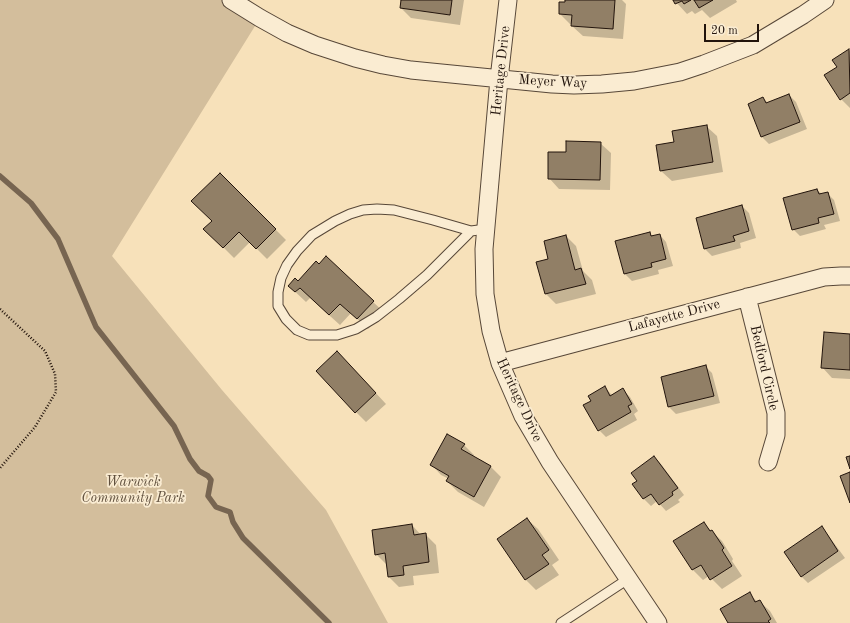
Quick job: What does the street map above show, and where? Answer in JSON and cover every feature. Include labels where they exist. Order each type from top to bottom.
[{"type":"street","name":"Meyer Way","points":[[231,0],[287,33],[315,45],[355,58],[411,70],[552,84],[595,84],[634,81],[680,72],[729,56],[753,45],[825,0]]},
{"type":"street","name":"Heritage Drive","points":[[508,0],[499,79],[478,230],[484,249],[485,294],[491,331],[500,363],[523,416],[550,462],[658,623]]},
{"type":"street","name":"Lafayette Drive","points":[[500,363],[824,277],[850,276]]},
{"type":"street","name":"Bedford Circle","points":[[747,297],[776,413],[776,435],[768,462]]},
{"type":"lane","points":[[363,210],[394,210],[478,230],[399,299],[376,317],[356,329],[337,335],[309,335],[297,330],[286,319],[278,306],[278,292],[281,278],[287,265],[297,252],[312,235],[350,214],[363,210]]},
{"type":"lane","points":[[561,623],[628,579]]},
{"type":"path","points":[[0,309],[45,351],[55,374],[56,392],[34,427],[0,468]]},
{"type":"green space","name":"Warwick Community Park","points":[[0,0],[234,0],[260,18],[112,256],[222,390],[326,510],[388,623],[0,623]]},
{"type":"building","points":[[401,0],[452,0],[450,15],[400,8]]},
{"type":"building","points":[[565,0],[615,0],[613,29],[571,26],[572,15],[559,14],[559,2],[565,2]]},
{"type":"building","points":[[673,0],[691,0],[684,4],[682,1],[675,4]]},
{"type":"building","points":[[694,0],[713,0],[699,8]]},
{"type":"building","points":[[849,49],[850,93],[840,100],[824,75],[837,67],[832,60]]},
{"type":"building","points":[[789,94],[800,122],[761,137],[748,104],[763,97],[766,103]]},
{"type":"building","points":[[707,125],[713,162],[660,171],[656,145],[674,142],[672,131]]},
{"type":"building","points":[[566,141],[601,142],[600,180],[548,179],[548,152],[566,152]]},
{"type":"building","points":[[220,173],[276,229],[256,249],[239,232],[223,248],[203,229],[212,221],[191,201]]},
{"type":"building","points":[[817,189],[819,194],[828,192],[834,214],[818,218],[819,223],[792,230],[783,198]]},
{"type":"building","points":[[742,205],[749,231],[733,236],[735,241],[704,249],[696,218]]},
{"type":"building","points":[[650,232],[651,236],[660,234],[666,259],[651,263],[652,267],[624,274],[615,241]]},
{"type":"building","points":[[566,235],[575,270],[581,268],[586,284],[545,294],[536,262],[548,259],[544,241]]},
{"type":"building","points":[[326,256],[374,301],[357,319],[340,304],[329,315],[300,288],[295,292],[288,286],[295,278],[298,281],[316,261],[319,264]]},
{"type":"building","points":[[824,332],[850,334],[850,370],[821,368]]},
{"type":"building","points":[[337,351],[376,393],[355,413],[316,371]]},
{"type":"building","points":[[706,365],[714,396],[668,407],[661,377]]},
{"type":"building","points":[[605,386],[610,396],[623,388],[632,404],[628,406],[631,412],[598,431],[583,405],[591,401],[588,396]]},
{"type":"building","points":[[447,434],[465,444],[461,449],[491,466],[474,497],[446,481],[449,476],[430,465]]},
{"type":"building","points":[[654,456],[678,488],[672,492],[673,495],[659,505],[651,494],[643,499],[632,484],[637,481],[631,473]]},
{"type":"building","points":[[850,456],[850,469],[846,457]]},
{"type":"building","points":[[850,472],[850,503],[840,476]]},
{"type":"building","points":[[527,518],[549,550],[542,555],[549,564],[525,580],[497,539]]},
{"type":"building","points":[[704,522],[710,531],[712,530],[724,548],[722,550],[732,566],[710,580],[701,565],[692,570],[673,541]]},
{"type":"building","points":[[412,524],[414,535],[426,533],[429,562],[403,566],[404,575],[388,577],[385,553],[375,555],[372,530]]},
{"type":"building","points":[[822,526],[838,551],[801,577],[784,552]]},
{"type":"building","points":[[750,592],[755,602],[760,600],[771,619],[768,621],[770,623],[728,623],[720,609]]},
{"type":"waterway","points":[[0,176],[31,203],[58,239],[96,327],[174,426],[190,459],[199,471],[208,476],[211,480],[208,496],[216,507],[230,512],[233,522],[243,538],[329,623]]}]
